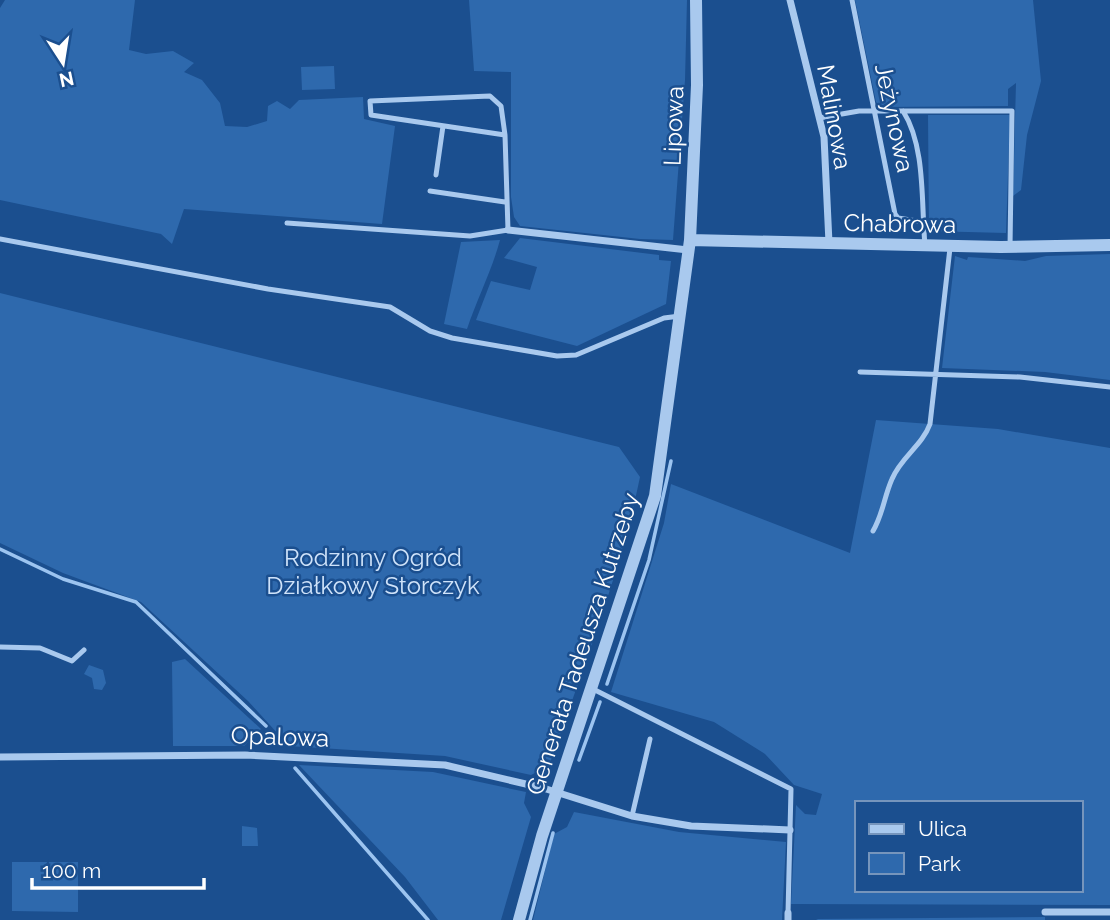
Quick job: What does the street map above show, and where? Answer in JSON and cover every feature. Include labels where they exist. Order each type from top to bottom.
[{"type":"street","name":"Lipowa","points":[[689,248],[697,85],[696,0]]},
{"type":"street","name":"Malinowa","points":[[790,0],[819,118],[826,166],[829,243]]},
{"type":"street","points":[[508,230],[689,248]]},
{"type":"street","name":"Chabrowa","points":[[689,248],[829,243],[1010,247],[1110,245]]},
{"type":"street","name":"Generała Tadeusza Kutrzeby","points":[[519,920],[556,792],[655,496],[689,248]]},
{"type":"street","name":"Opalowa","points":[[0,757],[245,755],[445,765],[556,792],[632,816],[691,826],[790,831]]},
{"type":"street","points":[[1045,912],[1110,912]]},
{"type":"lane","name":"Jeżynowa","points":[[852,0],[895,214],[898,218],[923,222]]},
{"type":"lane","points":[[287,223],[470,236],[508,230],[505,202],[505,135],[501,106],[490,96],[370,101],[371,115],[505,135]]},
{"type":"lane","points":[[819,118],[859,111],[1012,111],[1010,247]]},
{"type":"lane","points":[[903,111],[911,124],[917,156],[925,245]]},
{"type":"lane","points":[[436,175],[443,126]]},
{"type":"lane","points":[[430,191],[505,202]]},
{"type":"lane","points":[[0,239],[268,289],[390,307],[430,331],[452,338],[557,356],[576,355],[664,317],[680,316]]},
{"type":"lane","points":[[873,531],[883,514],[892,478],[925,439],[930,424],[950,245]]},
{"type":"lane","points":[[860,372],[1020,377],[1110,387]]},
{"type":"lane","points":[[0,647],[36,647],[72,661],[84,650]]},
{"type":"lane","points":[[591,688],[791,789],[788,916]]},
{"type":"lane","points":[[632,816],[650,739]]},
{"type":"green space","points":[[5,0],[135,0],[129,50],[146,54],[173,51],[194,63],[184,72],[202,80],[220,103],[225,126],[247,127],[267,121],[268,106],[277,101],[290,109],[299,100],[363,97],[364,119],[395,126],[382,224],[184,209],[172,244],[161,234],[0,200],[0,8]]},
{"type":"green space","points":[[469,0],[687,0],[685,80],[673,240],[520,226],[514,217],[511,197],[511,72],[474,71]]},
{"type":"green space","points":[[855,0],[1033,0],[1041,81],[1027,135],[1021,190],[1013,196],[1016,83],[1008,89],[1008,106],[881,107],[876,102]]},
{"type":"green space","points":[[334,66],[335,89],[302,90],[301,67]]},
{"type":"green space","points":[[928,115],[1010,115],[1006,233],[929,231]]},
{"type":"green space","points":[[520,238],[659,255],[659,260],[671,261],[666,304],[577,346],[476,320],[491,281],[530,290],[537,267],[504,258]]},
{"type":"green space","points":[[500,240],[467,329],[444,324],[461,242]]},
{"type":"green space","points":[[1110,254],[1110,380],[1045,372],[942,368],[955,256],[967,260],[968,257],[1025,261],[1046,256]]},
{"type":"green space","name":"Rodzinny Ogród Działkowy Storczyk","points":[[0,293],[619,447],[640,477],[632,514],[587,659],[549,766],[531,775],[445,756],[289,746],[248,701],[141,602],[63,573],[0,543]]},
{"type":"green space","points":[[876,420],[998,429],[1110,448],[1110,905],[791,904],[796,805],[805,814],[816,815],[822,794],[794,785],[765,754],[714,722],[611,692],[664,523],[671,484],[850,553]]},
{"type":"green space","points":[[185,659],[261,729],[244,746],[173,746],[172,662]]},
{"type":"green space","points":[[89,665],[103,670],[106,683],[102,690],[94,689],[92,678],[84,674]]},
{"type":"green space","points":[[299,765],[433,772],[526,792],[524,803],[531,817],[501,920],[438,920],[405,877]]},
{"type":"green space","points":[[574,812],[679,832],[786,842],[782,920],[533,920],[554,834],[567,827]]},
{"type":"green space","points":[[242,826],[257,828],[258,846],[242,846]]},
{"type":"green space","points":[[12,862],[78,862],[78,912],[12,911]]},
{"type":"green space","points":[[1045,917],[1045,920],[816,920],[818,919]]},
{"type":"waterway","points":[[607,684],[649,560],[671,461]]},
{"type":"waterway","points":[[0,549],[63,579],[136,602],[266,726]]},
{"type":"waterway","points":[[579,760],[600,702]]},
{"type":"waterway","points":[[295,768],[428,920]]},
{"type":"waterway","points":[[530,920],[553,833]]}]
